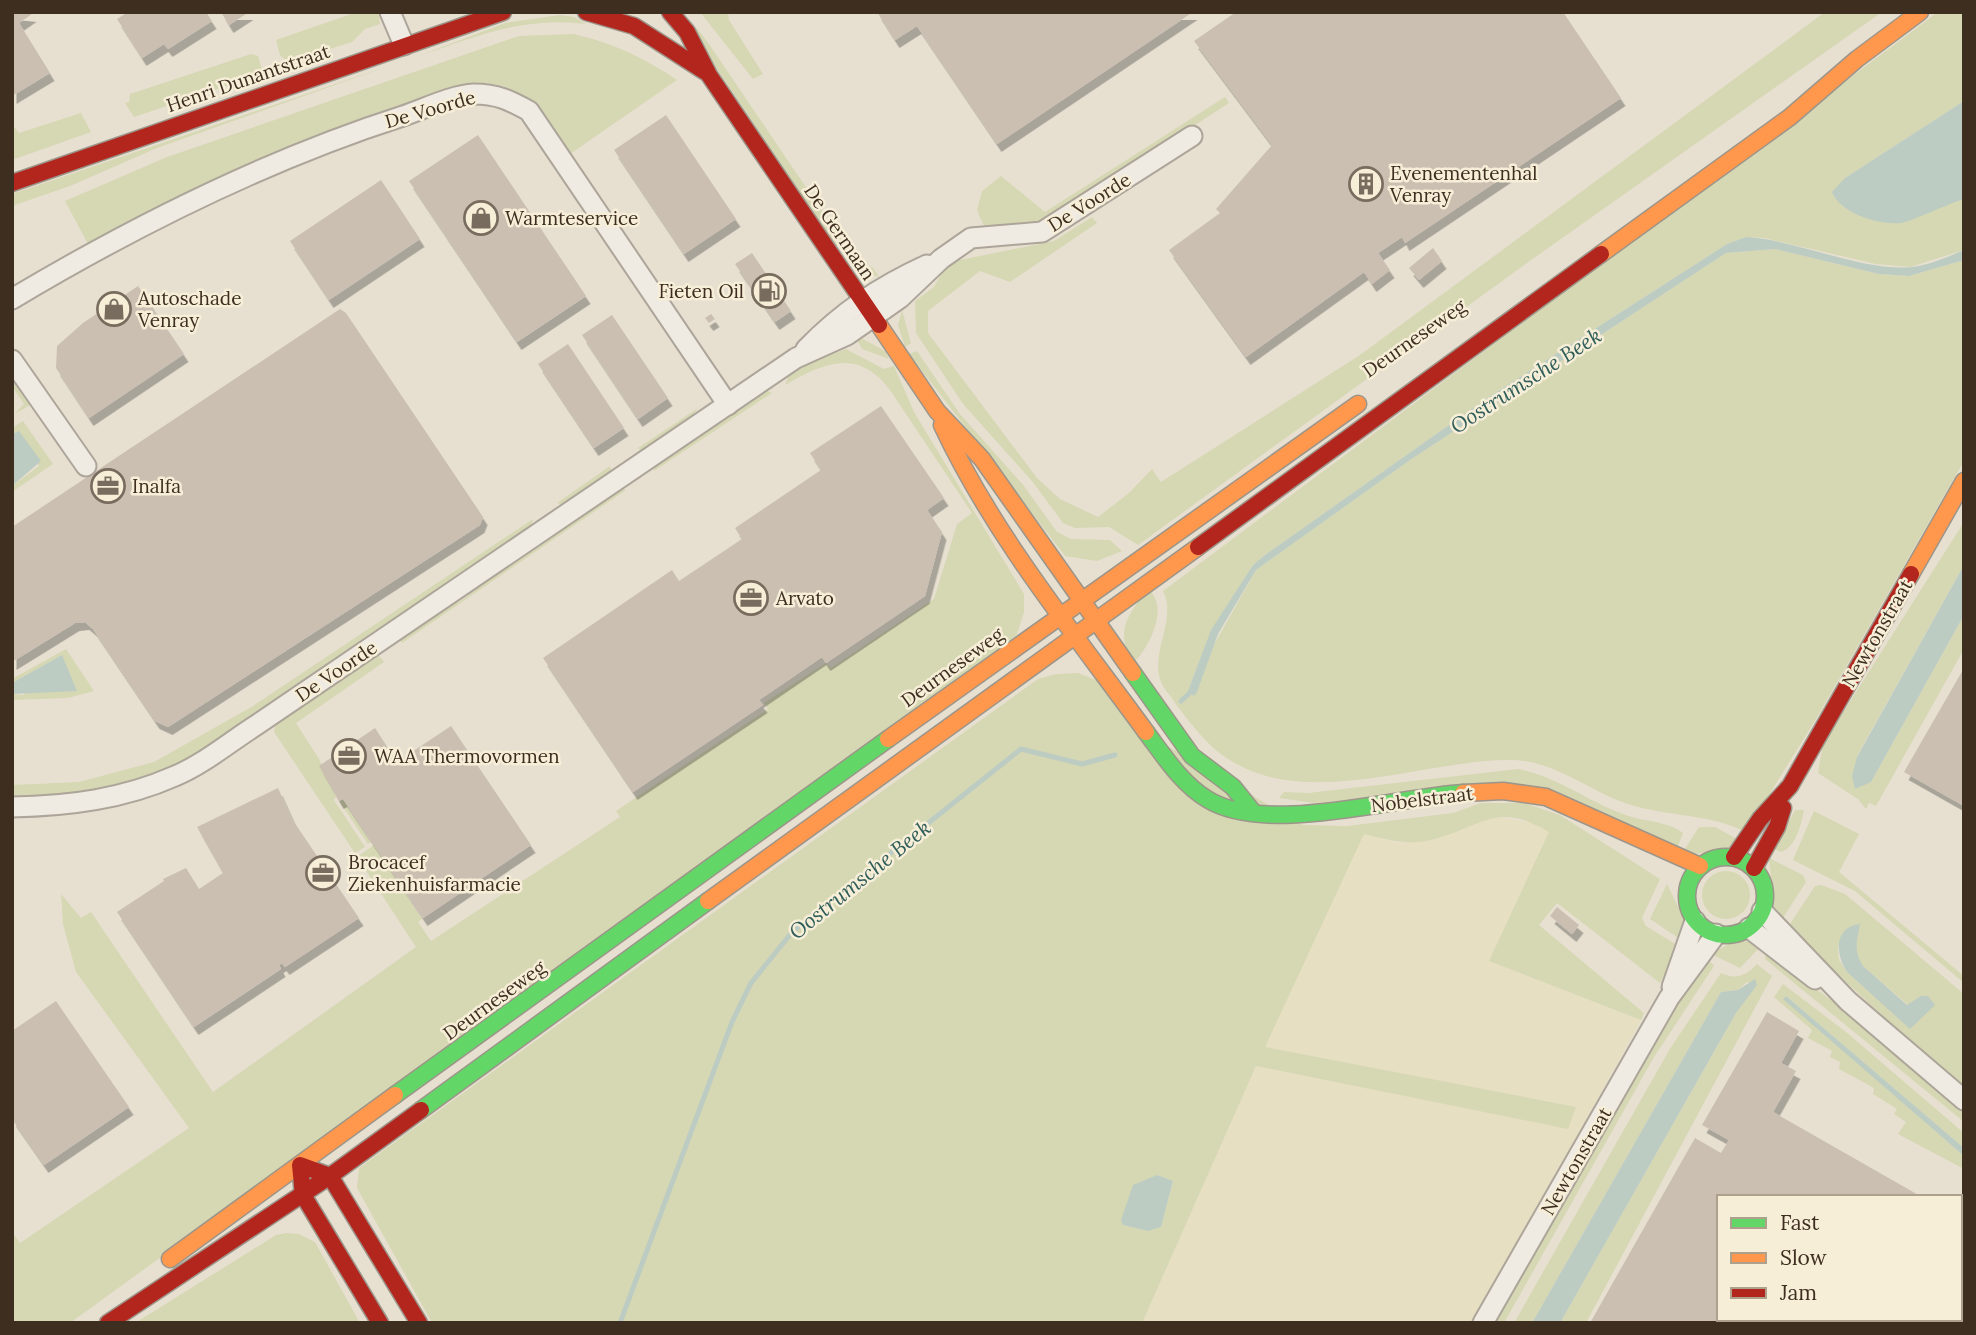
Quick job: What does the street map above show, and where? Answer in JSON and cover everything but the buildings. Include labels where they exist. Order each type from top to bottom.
[{"type":"main road","name":"Henri Dunantstraat","points":[[12,183],[404,45],[500,13],[519,12]]},
{"type":"main road","points":[[586,12],[639,19]]},
{"type":"main road","name":"De Germaan","points":[[670,12],[687,32],[709,75],[937,411],[982,458],[1096,621]]},
{"type":"main road","points":[[108,1323],[330,1176],[1790,117],[1857,59],[1920,12]]},
{"type":"main road","name":"De Germaan","points":[[639,19],[655,35],[709,75]]},
{"type":"main road","points":[[1777,105],[1857,59]]},
{"type":"main road","name":"Deurneseweg","points":[[158,1268],[1366,398]]},
{"type":"main road","name":"De Germaan","points":[[937,411],[962,468],[1075,634]]},
{"type":"main road","name":"Newtonstraat","points":[[1754,868],[1777,827],[1790,786],[1964,481]]},
{"type":"main road","points":[[1096,621],[1192,755],[1233,787],[1253,812]]},
{"type":"main road","name":"Nobelstraat","points":[[1075,634],[1181,779],[1202,798],[1216,805],[1253,812],[1308,814],[1451,794],[1508,790],[1546,797],[1587,818],[1700,866]]},
{"type":"main road","name":"Newtonstraat","points":[[1734,857],[1760,819],[1790,786]]},
{"type":"main road","name":"Nobelstraat","points":[[1587,818],[1648,862]]},
{"type":"main road","points":[[1716,857],[1734,857],[1754,868],[1765,891],[1762,911],[1749,928],[1733,934],[1716,934],[1695,921],[1687,903],[1683,881],[1700,866],[1716,857]]},
{"type":"main road","points":[[380,1323],[303,1195],[300,1165],[330,1176],[419,1323]]},
{"type":"main road","points":[[92,1315],[114,1299]]},
{"type":"street","points":[[390,12],[404,45]]},
{"type":"street","name":"De Voorde","points":[[12,299],[119,236],[354,131],[471,94],[500,95],[528,111],[727,405]]},
{"type":"street","name":"De Voorde","points":[[796,358],[835,318],[889,282],[940,259],[971,238],[1042,232],[1192,136]]},
{"type":"street","name":"De Voorde","points":[[12,807],[66,806],[129,794],[178,775],[258,724],[796,358],[847,335],[900,298],[940,259]]},
{"type":"street","points":[[12,360],[86,466]]},
{"type":"street","points":[[1762,911],[1848,1001],[1964,1100]]},
{"type":"street","name":"Newtonstraat","points":[[1669,998],[1695,921]]},
{"type":"street","points":[[1749,928],[1808,975],[1848,1001]]},
{"type":"street","name":"Newtonstraat","points":[[1483,1323],[1669,998],[1716,934]]},
{"type":"shaded area","points":[[1491,816],[1534,823],[1550,832],[1489,961],[1641,1020],[1474,1323],[1142,1323],[1256,1066],[1568,1128],[1576,1107],[1264,1047],[1364,833],[1398,843],[1434,840]]},
{"type":"green space","points":[[357,12],[378,12],[380,24],[365,29],[352,42],[288,62],[280,55],[276,40]]},
{"type":"green space","points":[[700,12],[728,12],[729,20],[763,74],[753,79]]},
{"type":"green space","points":[[1825,12],[1882,12],[1527,263],[1138,545],[1109,527],[1075,528],[1063,523],[1032,481],[963,404],[916,333],[915,301],[934,287],[944,269],[955,261],[1054,241],[1092,217],[1097,223],[1010,282],[980,271],[928,311],[928,333],[1037,478],[1060,499],[1098,517],[1129,493],[1152,469],[1161,482],[1360,355]]},
{"type":"green space","points":[[1938,12],[1964,12],[1964,101],[1845,178],[1934,208],[1964,199],[1964,250],[1910,267],[1876,264],[1764,238],[1746,237],[1727,244],[1483,401],[1265,555],[1253,565],[1212,630],[1188,691],[1256,570],[1410,460],[1726,253],[1775,249],[1879,274],[1909,276],[1964,260],[1964,461],[1816,719],[1746,832],[1717,821],[1628,804],[1557,770],[1526,761],[1475,762],[1364,779],[1291,781],[1257,773],[1225,757],[1208,743],[1178,707],[1160,677],[1159,653],[1167,615],[1163,591]]},
{"type":"green space","points":[[560,15],[574,17],[586,24],[540,23],[519,26],[480,35],[416,57],[505,23]]},
{"type":"green space","points":[[697,28],[843,242],[836,246],[692,32]]},
{"type":"green space","points":[[573,34],[627,52],[677,80],[570,154],[540,113],[522,96],[499,85],[472,84],[430,94],[275,154],[199,187],[88,244],[65,201],[167,157],[519,36]]},
{"type":"green space","points":[[251,54],[258,56],[262,70],[259,75],[134,117],[125,103],[129,102],[130,94]]},
{"type":"green space","points":[[400,62],[157,148],[70,186],[12,206],[12,194]]},
{"type":"green space","points":[[1225,97],[1229,103],[1053,218],[1028,227],[992,230],[983,224],[977,210],[982,191],[1001,176],[1045,212]]},
{"type":"green space","points":[[81,113],[91,132],[12,160],[12,129],[15,128],[19,133]]},
{"type":"green space","points":[[851,256],[873,268],[879,277],[855,269],[846,259]]},
{"type":"green space","points":[[902,310],[911,343],[905,347],[898,325]]},
{"type":"green space","points":[[863,339],[885,351],[889,359],[862,349],[857,340]]},
{"type":"green space","points":[[846,349],[884,369],[894,366],[914,412],[1024,594],[1024,612],[1016,637],[70,1323],[16,1323],[12,1317],[12,1232],[20,1243],[189,1128],[76,972],[63,924],[61,894],[81,918],[91,912],[213,1092],[416,947],[357,857],[374,845],[422,919],[418,922],[431,941],[620,817],[616,811],[768,709],[764,703],[826,663],[831,668],[934,599],[957,524],[972,513],[892,393],[868,369],[842,363],[815,370],[785,385],[791,370]]},
{"type":"green space","points":[[917,351],[960,414],[1024,486],[1057,532],[1071,539],[1110,540],[1122,551],[1097,561],[1065,556],[909,354]]},
{"type":"green space","points":[[12,371],[34,403],[14,414],[24,404],[12,386]]},
{"type":"green space","points":[[764,389],[772,393],[654,471],[653,465]]},
{"type":"green space","points":[[698,408],[689,420],[642,452],[638,448]]},
{"type":"green space","points":[[23,421],[53,464],[12,492],[12,486],[39,466],[19,431],[12,434],[12,428]]},
{"type":"green space","points":[[610,466],[612,472],[564,505],[557,503]]},
{"type":"green space","points":[[618,487],[626,490],[402,643],[399,637],[454,598],[457,603],[469,595],[467,591]]},
{"type":"green space","points":[[533,519],[531,528],[208,746],[159,773],[127,784],[82,794],[12,798],[12,785],[79,782],[154,762],[253,706]]},
{"type":"green space","points":[[1964,522],[1964,565],[1857,756],[1871,782],[1964,615],[1964,649],[1876,806],[1869,803],[1866,809],[1858,799],[1818,773],[1823,744]]},
{"type":"green space","points":[[1149,588],[1157,604],[1157,619],[1147,644],[1133,663],[1127,651],[1124,632],[1135,606]]},
{"type":"green space","points":[[66,649],[94,691],[68,698],[12,700],[12,694],[23,695],[62,655],[12,683],[12,679]]},
{"type":"green space","points":[[377,653],[384,662],[296,723],[319,759],[336,797],[334,800],[365,847],[355,853],[274,732],[276,721]]},
{"type":"green space","points":[[1078,673],[1096,680],[1133,726],[1303,825],[1347,826],[1453,813],[1481,803],[1524,803],[1560,815],[1660,879],[1642,918],[1646,926],[1680,947],[1660,983],[1557,903],[1539,925],[1644,1013],[1641,1020],[1489,961],[1549,832],[1516,818],[1503,817],[1426,841],[1399,841],[1364,834],[1265,1047],[1576,1107],[1568,1129],[1256,1066],[1142,1323],[432,1323],[357,1188],[359,1168],[1038,679],[1056,674]],"holes":[[[1157,1175],[1173,1182],[1161,1227],[1148,1231],[1123,1225]]]},
{"type":"green space","points":[[1518,769],[1548,778],[1617,812],[1677,829],[1683,833],[1677,849],[1550,788],[1314,803],[1279,798],[1284,792],[1308,793]]},
{"type":"green space","points":[[343,799],[371,842],[368,844],[339,801]]},
{"type":"green space","points":[[1795,810],[1804,810],[1794,840],[1781,852],[1774,849]]},
{"type":"green space","points":[[1814,811],[1859,834],[1839,872],[1964,976],[1964,983],[1855,891],[1793,860]]},
{"type":"green space","points":[[1699,827],[1715,827],[1739,840],[1720,851],[1683,852]]},
{"type":"green space","points":[[1769,858],[1803,875],[1806,882],[1781,921],[1775,913]]},
{"type":"green space","points":[[1726,871],[1743,878],[1750,895],[1743,912],[1726,919],[1709,912],[1702,895],[1709,878]]},
{"type":"green space","points":[[1667,884],[1683,917],[1683,941],[1650,919]]},
{"type":"green space","points":[[1821,885],[1845,894],[1964,994],[1964,1087],[1896,1029],[1788,927],[1815,886]],"holes":[[[1859,931],[1854,939],[1858,958],[1863,966],[1908,1005],[1922,996],[1928,996],[1910,1028],[1847,972],[1839,960],[1838,947]]]},
{"type":"green space","points":[[1734,941],[1747,941],[1760,947],[1740,968],[1711,954]]},
{"type":"green space","points":[[1765,952],[1853,1016],[1964,1110],[1964,1122],[1765,959]]},
{"type":"green space","points":[[1707,960],[1714,965],[1712,969],[1654,1057],[1504,1323],[1493,1323],[1633,1075]]},
{"type":"green space","points":[[1757,964],[1772,976],[1586,1323],[1560,1323],[1736,1013],[1756,985],[1747,982],[1738,990],[1721,992],[1532,1323],[1514,1323],[1671,1047],[1721,973],[1740,976]]},
{"type":"green space","points":[[1783,984],[1846,1032],[1964,1133],[1964,1148],[1786,996],[1783,998],[1964,1156],[1964,1169],[1898,1134],[1906,1122],[1894,1114],[1897,1109],[1873,1094],[1874,1088],[1839,1069],[1840,1062],[1830,1057],[1832,1051],[1808,1038],[1812,1030],[1774,997]]},
{"type":"green space","points":[[299,1234],[315,1242],[360,1323],[135,1323],[276,1235]]},
{"type":"water","points":[[1964,101],[1964,199],[1901,223],[1872,220],[1852,212],[1837,200],[1832,192],[1845,178]]},
{"type":"water","points":[[1746,237],[1766,239],[1872,265],[1912,267],[1964,250],[1964,260],[1909,276],[1879,274],[1775,249],[1726,253],[1410,460],[1256,570],[1218,634],[1197,692],[1194,696],[1188,691],[1211,630],[1253,565],[1265,555],[1483,401],[1727,244]]},
{"type":"water","points":[[19,431],[41,461],[12,486],[12,434]]},
{"type":"water","points":[[1964,565],[1964,615],[1871,782],[1855,789],[1852,776],[1857,757]]},
{"type":"water","points":[[62,655],[77,691],[12,694],[12,683]]},
{"type":"water","points":[[1860,924],[1857,950],[1863,966],[1907,1005],[1921,996],[1928,996],[1935,1005],[1910,1029],[1847,972],[1843,965],[1839,950],[1841,936],[1851,926]]},
{"type":"water","points":[[1755,979],[1757,985],[1736,1013],[1560,1323],[1532,1323],[1721,992],[1738,990]]},
{"type":"water","points":[[1786,996],[1964,1148],[1964,1156],[1783,999]]},
{"type":"water","points":[[1157,1175],[1173,1181],[1161,1227],[1148,1231],[1123,1225],[1121,1220],[1133,1185]]},
{"type":"waterway","name":"Oostrumsche Beek","points":[[1181,701],[1194,689]]},
{"type":"waterway","name":"Oostrumsche Beek","points":[[620,1323],[732,1022],[751,983],[793,931],[1021,749],[1082,764],[1115,755]]},
{"type":"traffic: fast","points":[[1133,673],[1192,756],[1233,787],[1253,812]]},
{"type":"traffic: fast","points":[[1146,732],[1189,785],[1207,799],[1232,810],[1262,814],[1296,814],[1463,793]]},
{"type":"traffic: fast","points":[[395,1095],[888,739]]},
{"type":"traffic: fast","points":[[1718,857],[1734,857],[1748,863],[1759,874],[1765,888],[1765,896],[1765,904],[1759,918],[1748,929],[1734,935],[1718,935],[1704,929],[1693,918],[1687,904],[1687,888],[1693,874],[1704,863],[1718,857]]},
{"type":"traffic: fast","points":[[421,1110],[708,901]]},
{"type":"traffic: slow","points":[[1601,254],[1790,117],[1857,59],[1920,12]]},
{"type":"traffic: slow","points":[[879,325],[937,411],[982,459],[1133,673]]},
{"type":"traffic: slow","points":[[888,739],[1358,404]]},
{"type":"traffic: slow","points":[[942,425],[1010,545],[1146,732]]},
{"type":"traffic: slow","points":[[1911,574],[1964,481]]},
{"type":"traffic: slow","points":[[708,901],[1198,547]]},
{"type":"traffic: slow","points":[[1463,793],[1503,791],[1546,797],[1700,866]]},
{"type":"traffic: slow","points":[[170,1259],[395,1095]]},
{"type":"traffic: jam","points":[[12,183],[503,12]]},
{"type":"traffic: jam","points":[[586,12],[634,26],[704,71]]},
{"type":"traffic: jam","points":[[670,12],[687,32],[709,75],[879,325]]},
{"type":"traffic: jam","points":[[1198,547],[1601,254]]},
{"type":"traffic: jam","points":[[1734,857],[1760,819],[1790,786],[1911,574]]},
{"type":"traffic: jam","points":[[1754,868],[1777,827],[1783,808]]},
{"type":"traffic: jam","points":[[108,1323],[330,1176],[421,1110]]},
{"type":"traffic: jam","points":[[380,1323],[303,1195],[300,1165],[330,1176],[419,1323]]},
{"type":"place","name":"Evenementenhal Venray","points":[[1366,184]]},
{"type":"place","name":"Warmteservice","points":[[481,218]]},
{"type":"place","name":"Fieten Oil","points":[[769,291]]},
{"type":"place","name":"Autoschade Venray","points":[[114,309]]},
{"type":"place","name":"Inalfa","points":[[108,486]]},
{"type":"place","name":"Arvato","points":[[751,598]]},
{"type":"place","name":"WAA Thermovormen","points":[[349,756]]},
{"type":"place","name":"Brocacef Ziekenhuisfarmacie","points":[[323,873]]}]
